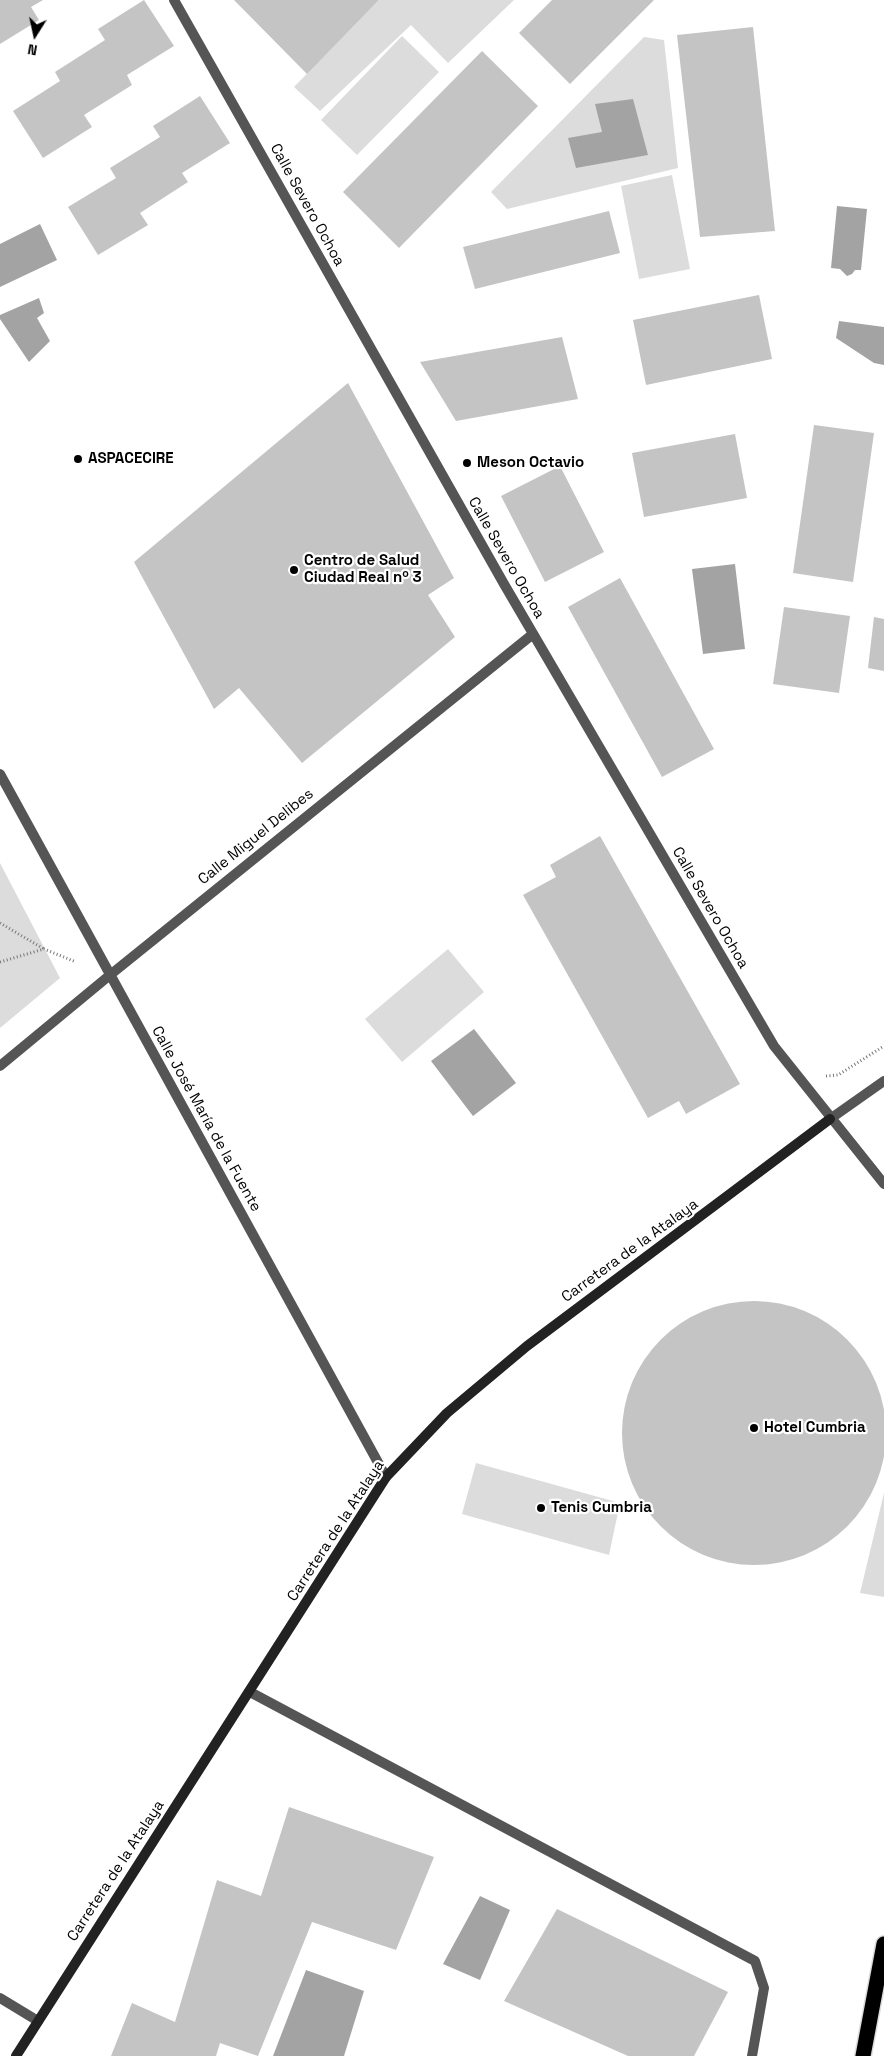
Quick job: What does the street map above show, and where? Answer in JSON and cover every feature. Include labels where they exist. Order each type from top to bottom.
[{"type":"highway","points":[[863,2056],[884,1944]]},
{"type":"street","name":"Calle Severo Ochoa","points":[[174,0],[533,634],[774,1046],[830,1119],[884,1184]]},
{"type":"street","name":"Calle Miguel Delibes","points":[[0,1066],[110,974],[533,634]]},
{"type":"street","name":"Calle José María de la Fuente","points":[[0,774],[386,1477]]},
{"type":"street","points":[[830,1119],[884,1081]]},
{"type":"street","name":"Carretera de la Atalaya","points":[[16,2056],[386,1477],[447,1413],[527,1346],[830,1119]]},
{"type":"street","points":[[250,1692],[755,1961],[764,1988],[752,2056]]},
{"type":"street","points":[[0,1998],[38,2020]]},
{"type":"path","points":[[0,923],[44,949],[110,974]]},
{"type":"path","points":[[0,962],[44,949]]},
{"type":"path","points":[[822,1076],[838,1075],[884,1046]]},
{"type":"shaded area","points":[[379,0],[514,0],[448,63],[411,25],[320,111],[294,87]]},
{"type":"shaded area","points":[[402,36],[439,72],[357,155],[321,120]]},
{"type":"shaded area","points":[[644,37],[664,40],[678,168],[507,209],[491,192]]},
{"type":"shaded area","points":[[633,99],[648,155],[576,168],[568,138],[602,132],[595,104]]},
{"type":"shaded area","points":[[672,175],[690,269],[639,279],[621,186]]},
{"type":"shaded area","points":[[837,206],[867,209],[861,270],[855,270],[847,276],[840,269],[831,268]]},
{"type":"shaded area","points":[[40,224],[57,260],[0,287],[0,244]]},
{"type":"shaded area","points":[[39,298],[44,313],[37,318],[50,341],[29,362],[0,319],[0,315]]},
{"type":"shaded area","points":[[839,321],[884,327],[884,365],[874,363],[836,338]]},
{"type":"shaded area","points":[[735,564],[745,649],[703,654],[692,569]]},
{"type":"shaded area","points":[[0,863],[60,978],[0,1028]]},
{"type":"shaded area","points":[[448,949],[484,992],[402,1062],[365,1019]]},
{"type":"shaded area","points":[[474,1029],[516,1083],[473,1116],[431,1061]]},
{"type":"shaded area","name":"Tenis Cumbria","points":[[476,1463],[620,1503],[609,1555],[462,1514]]},
{"type":"shaded area","points":[[884,1493],[884,1597],[860,1593]]},
{"type":"shaded area","points":[[480,1896],[510,1910],[480,1980],[443,1964]]},
{"type":"shaded area","points":[[306,1970],[364,1991],[344,2056],[273,2056]]},
{"type":"building","points":[[0,0],[43,0],[31,7],[39,20],[0,44]]},
{"type":"building","points":[[144,0],[174,46],[127,75],[132,85],[84,115],[92,127],[43,158],[13,111],[60,81],[55,72],[105,40],[98,29]]},
{"type":"building","points":[[234,0],[379,0],[307,74]]},
{"type":"building","points":[[552,0],[654,0],[570,84],[519,33]]},
{"type":"building","points":[[753,27],[775,231],[700,237],[677,35]]},
{"type":"building","points":[[482,51],[538,106],[399,248],[343,192]]},
{"type":"building","points":[[200,96],[230,143],[182,173],[188,182],[140,213],[148,225],[98,255],[68,207],[116,178],[110,168],[160,137],[153,126]]},
{"type":"building","points":[[609,211],[620,253],[475,289],[463,247]]},
{"type":"building","points":[[759,295],[772,359],[646,385],[633,320]]},
{"type":"building","points":[[562,337],[578,399],[456,421],[420,362]]},
{"type":"building","name":"Centro de Salud Ciudad Real nº 3","points":[[348,383],[454,578],[428,595],[455,637],[302,763],[239,688],[214,709],[134,562]]},
{"type":"building","points":[[814,425],[874,433],[853,582],[793,573]]},
{"type":"building","points":[[735,434],[747,498],[644,517],[632,453]]},
{"type":"building","points":[[560,466],[604,552],[545,582],[501,496]]},
{"type":"building","points":[[620,578],[714,749],[662,777],[568,607]]},
{"type":"building","points":[[784,607],[850,616],[839,693],[773,684]]},
{"type":"building","points":[[874,617],[884,619],[884,671],[868,668]]},
{"type":"building","points":[[600,836],[740,1084],[686,1114],[679,1101],[648,1118],[523,895],[556,877],[550,865]]},
{"type":"building","name":"Hotel Cumbria","points":[[754,1301],[780,1304],[804,1311],[827,1324],[847,1340],[863,1360],[876,1383],[883,1407],[886,1433],[883,1459],[876,1483],[863,1506],[847,1526],[827,1542],[804,1555],[780,1562],[754,1565],[728,1562],[704,1555],[681,1542],[661,1526],[645,1506],[632,1483],[625,1459],[622,1433],[625,1407],[632,1383],[645,1360],[661,1340],[681,1324],[704,1311],[728,1304]]},
{"type":"building","points":[[289,1807],[434,1857],[396,1950],[312,1922],[258,2056],[220,2043],[216,2056],[111,2056],[132,2003],[175,2022],[217,1880],[261,1896]]},
{"type":"building","points":[[557,1909],[728,1992],[694,2056],[628,2056],[504,2001]]},
{"type":"place","name":"ASPACECIRE","points":[[78,459]]},
{"type":"place","name":"Meson Octavio","points":[[467,463]]},
{"type":"place","name":"Centro de Salud Ciudad Real nº 3","points":[[294,570]]},
{"type":"place","name":"Hotel Cumbria","points":[[754,1428]]},
{"type":"place","name":"Tenis Cumbria","points":[[541,1508]]}]
